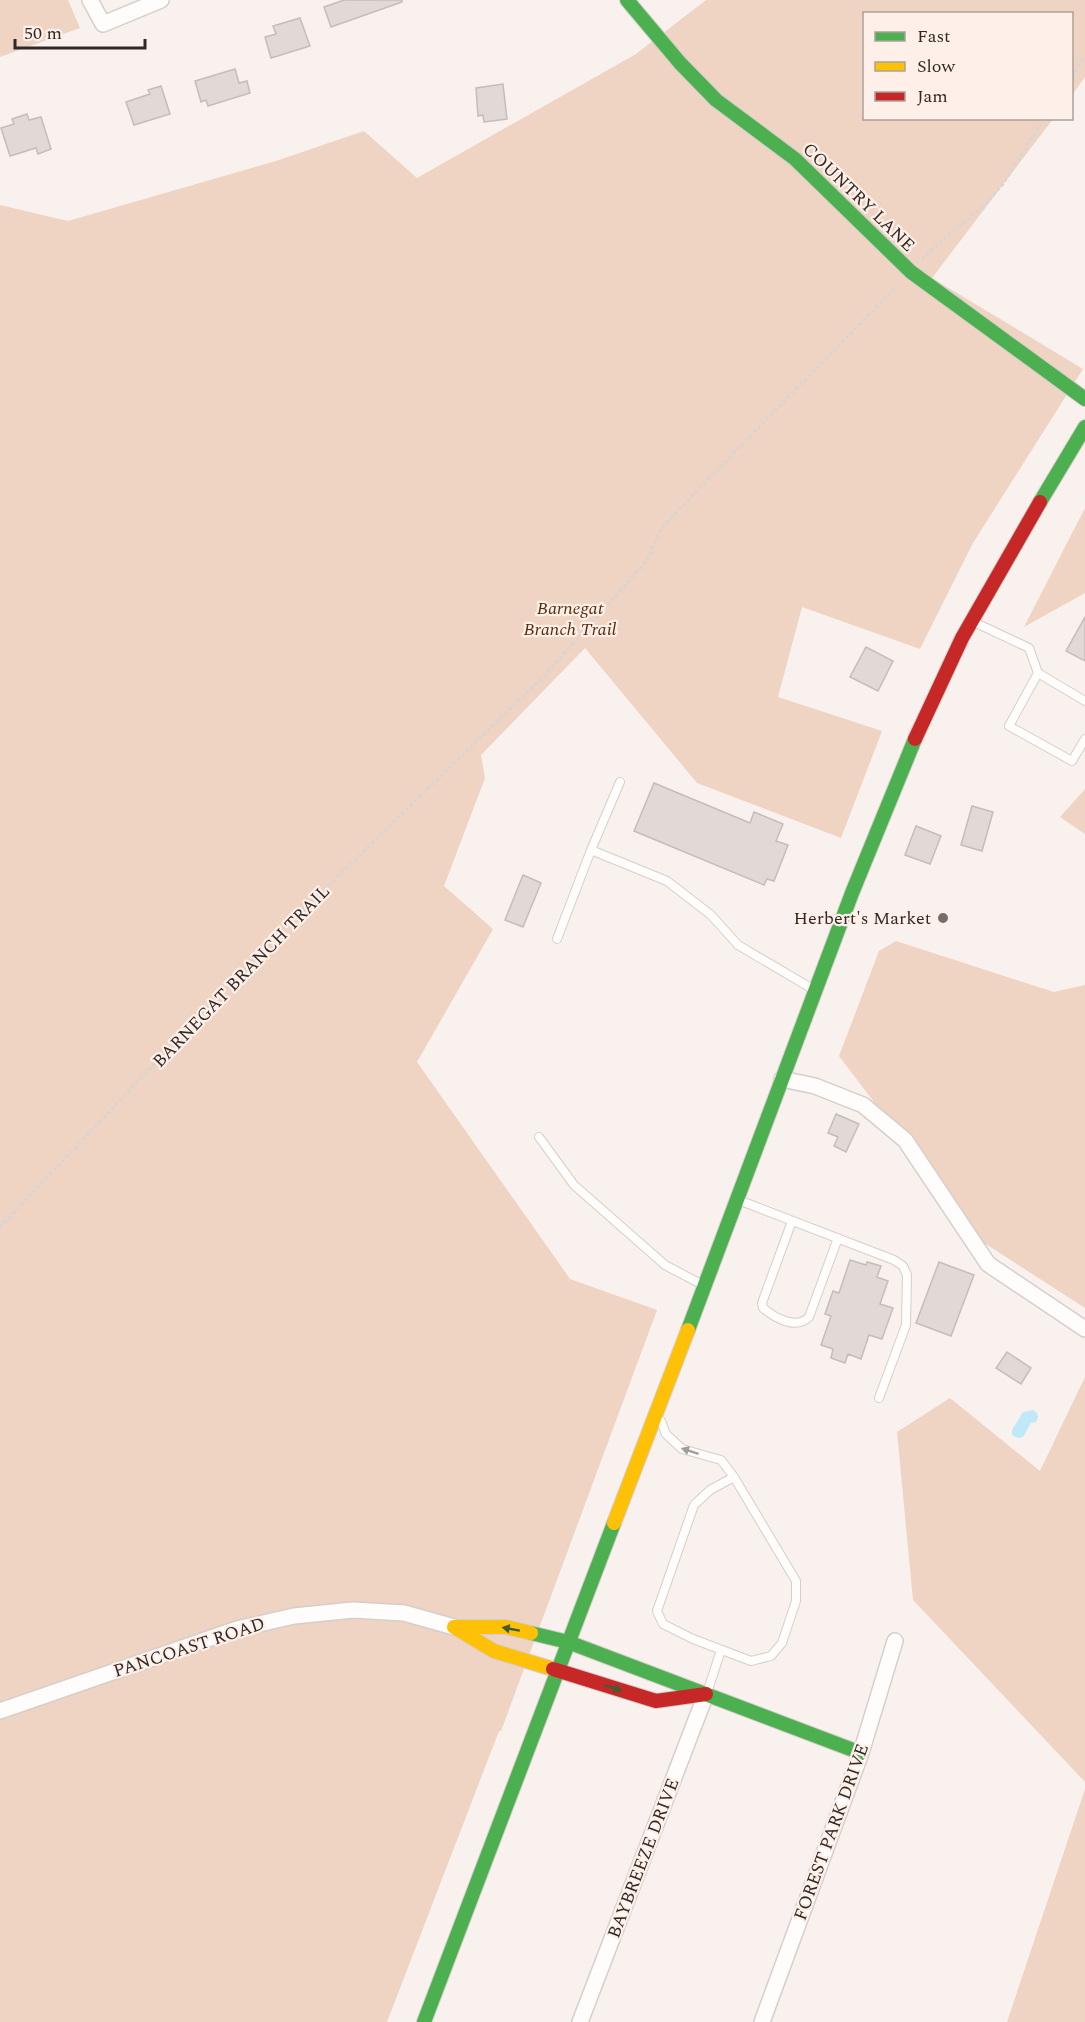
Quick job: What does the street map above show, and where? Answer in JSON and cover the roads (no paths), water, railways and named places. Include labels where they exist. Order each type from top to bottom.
[{"type":"main road","name":"COUNTRY LANE","points":[[627,0],[680,63],[716,100],[795,159],[911,272],[1085,399]]},
{"type":"main road","points":[[424,2022],[815,991],[912,747],[950,664],[993,581],[1085,427]]},
{"type":"main road","name":"PANCOAST ROAD","points":[[454,1627],[506,1627],[568,1642],[861,1753]]},
{"type":"main road","name":"PANCOAST ROAD","points":[[454,1627],[494,1651],[656,1701],[706,1694]]},
{"type":"street","points":[[90,0],[103,24],[161,0]]},
{"type":"street","points":[[782,1079],[815,1086],[863,1105],[905,1140],[988,1264],[1085,1329]]},
{"type":"street","name":"PANCOAST ROAD","points":[[0,1711],[237,1629],[294,1616],[353,1610],[404,1613],[454,1627]]},
{"type":"street","name":"FOREST PARK DRIVE","points":[[762,2022],[861,1753],[895,1641]]},
{"type":"street","name":"BAYBREEZE DRIVE","points":[[580,2022],[706,1694]]},
{"type":"lane","points":[[972,621],[1029,648],[1038,672],[1085,701]]},
{"type":"lane","points":[[1038,672],[1009,726],[1072,761],[1085,739]]},
{"type":"lane","points":[[557,939],[620,782]]},
{"type":"lane","points":[[591,850],[667,881],[711,915],[738,945],[815,991]]},
{"type":"lane","points":[[539,1137],[574,1185],[665,1265],[705,1286]]},
{"type":"lane","points":[[737,1200],[894,1260],[903,1266],[907,1275],[906,1325],[879,1398]]},
{"type":"lane","points":[[792,1221],[762,1303],[763,1308],[770,1314],[790,1322],[797,1324],[808,1317],[838,1238]]},
{"type":"lane","points":[[657,1412],[666,1434],[682,1449],[721,1460],[734,1477],[796,1581],[796,1601],[782,1643],[771,1656],[751,1661],[663,1624],[657,1611],[694,1505],[710,1490],[734,1477]]},
{"type":"lane","points":[[706,1694],[721,1650]]},
{"type":"water","points":[[1033,1410],[1038,1417],[1036,1422],[1031,1423],[1023,1437],[1018,1438],[1012,1435],[1012,1430],[1023,1412]]},
{"type":"place","name":"Herbert's Market","points":[[943,918]]},
{"type":"park label","name":"Barnegat Branch Trail","points":[[570,618]]}]
